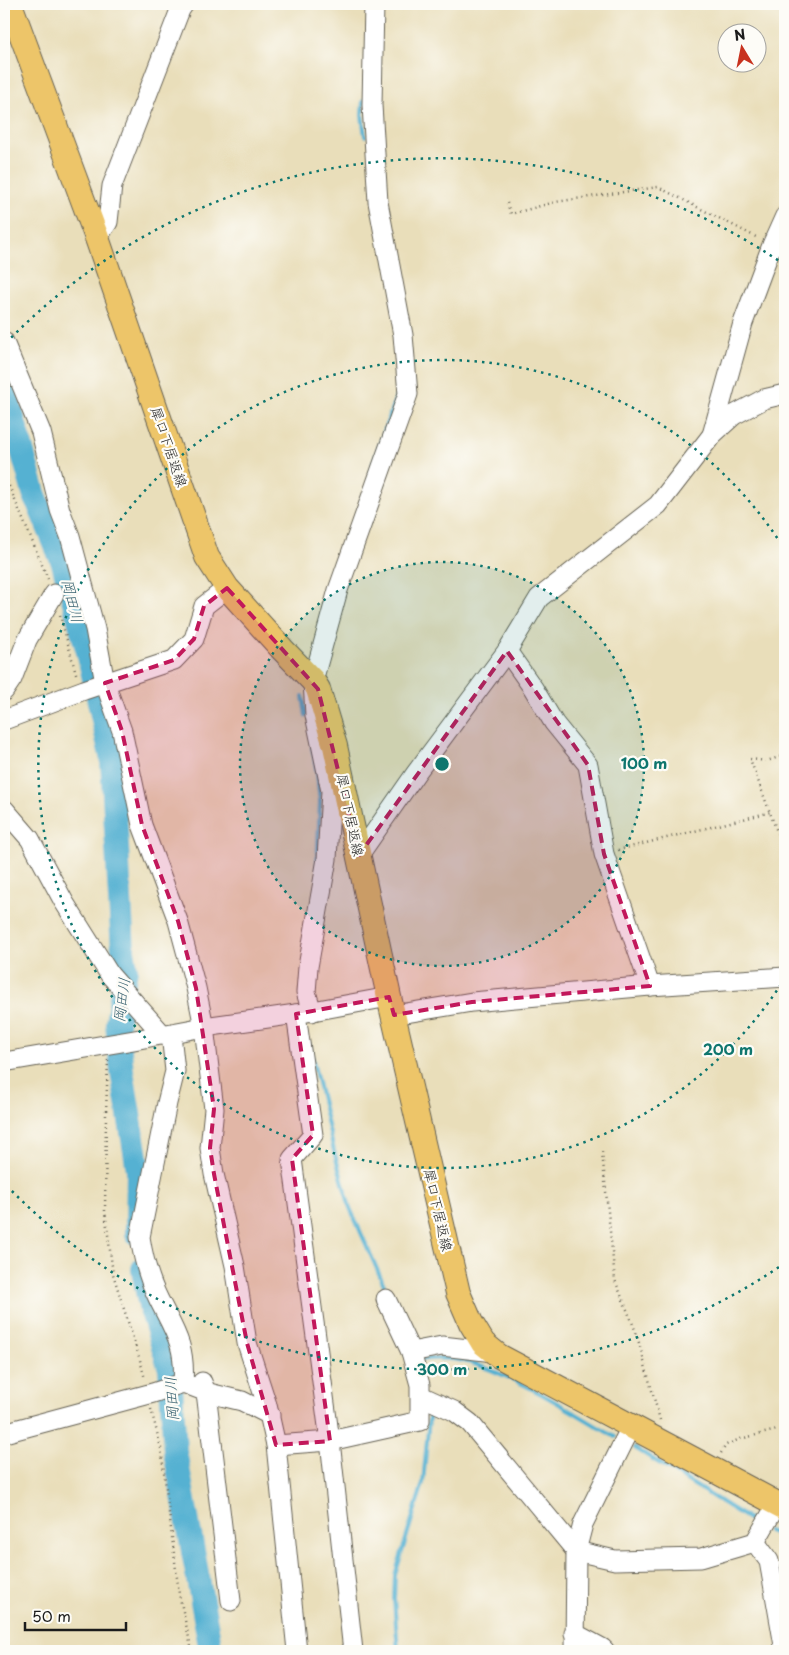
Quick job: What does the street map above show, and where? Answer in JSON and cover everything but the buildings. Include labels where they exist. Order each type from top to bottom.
[{"type":"main road","name":"犀口下居返線","points":[[10,4],[97,238],[207,557],[227,588],[313,681],[318,689],[335,746],[391,1006],[458,1293],[471,1322],[483,1342],[499,1356],[781,1506]]},
{"type":"street","points":[[97,238],[108,222],[112,186],[176,18],[184,4]]},
{"type":"street","points":[[353,1651],[330,1441],[292,1159],[313,1135],[304,1013],[308,967],[327,859],[331,791],[315,715],[313,681],[338,590],[408,394],[403,335],[378,202],[372,105],[374,4]]},
{"type":"street","points":[[712,435],[743,323],[772,245],[785,216]]},
{"type":"street","points":[[4,342],[41,432],[60,510],[70,536],[95,629],[105,683],[122,731],[142,825],[178,922],[204,1027],[214,1109],[210,1148],[235,1266],[247,1344],[270,1415],[276,1446],[297,1651]]},
{"type":"street","points":[[358,855],[416,773],[507,651],[539,598],[658,505],[712,435],[734,415],[764,399],[785,394]]},
{"type":"street","points":[[4,720],[83,690],[174,660],[194,639],[204,606],[227,588]]},
{"type":"street","points":[[4,691],[12,679],[27,640],[54,594]]},
{"type":"street","points":[[507,651],[534,688],[554,723],[588,765],[604,854],[650,986]]},
{"type":"street","points":[[4,809],[30,839],[64,902],[110,975],[134,1004],[167,1034],[175,1071],[140,1237],[143,1255],[158,1298],[175,1328],[182,1351],[183,1383]]},
{"type":"street","points":[[5,1057],[109,1044],[204,1027],[304,1013],[472,1002],[650,986],[785,977]]},
{"type":"street","points":[[386,1299],[417,1351],[420,1385],[428,1399],[454,1411],[470,1422],[576,1551],[616,1560],[701,1558],[755,1542],[781,1506]]},
{"type":"street","points":[[417,1351],[442,1346],[494,1352]]},
{"type":"street","points":[[182,1351],[206,1392],[231,1601]]},
{"type":"street","points":[[4,1433],[151,1394],[183,1383],[206,1392],[242,1401],[270,1415]]},
{"type":"street","points":[[276,1446],[330,1441],[420,1420],[428,1399]]},
{"type":"street","points":[[605,1651],[602,1648],[574,1642],[576,1551],[584,1524],[630,1427]]},
{"type":"street","points":[[755,1542],[769,1560],[785,1651]]},
{"type":"path","points":[[507,203],[511,214],[555,202],[658,187],[772,245]]},
{"type":"path","points":[[4,462],[4,474],[54,594],[83,690]]},
{"type":"path","points":[[785,755],[766,761],[750,759],[785,853]]},
{"type":"path","points":[[604,854],[771,812]]},
{"type":"path","points":[[109,1044],[105,1210],[113,1274],[151,1394],[161,1448],[179,1594],[192,1651]]},
{"type":"path","points":[[602,1152],[615,1280],[636,1332],[662,1428],[663,1444]]},
{"type":"path","points":[[712,1470],[726,1445],[740,1439],[785,1428]]},
{"type":"highlighted area","points":[[227,588],[318,689],[359,855],[507,651],[588,765],[604,854],[650,986],[472,1002],[394,1015],[389,997],[296,1014],[313,1135],[292,1159],[330,1441],[276,1445],[247,1343],[214,1174],[210,1148],[214,1109],[196,988],[178,921],[142,825],[122,731],[105,683],[174,660],[194,639],[204,606]]},
{"type":"waterway","points":[[363,101],[362,115],[365,136]]},
{"type":"waterway","points":[[370,473],[398,391],[398,385]]},
{"type":"waterway","name":"岡田川","points":[[4,386],[34,493],[63,563],[88,652],[112,760],[123,951],[126,969],[117,1023],[122,1071],[138,1170],[137,1233]]},
{"type":"waterway","points":[[303,696],[306,716]]},
{"type":"waterway","points":[[312,747],[320,802],[317,867]]},
{"type":"waterway","points":[[309,1044],[334,1151],[350,1208],[388,1294]]},
{"type":"waterway","name":"岡田川","points":[[143,1269],[149,1302],[170,1369],[175,1451],[211,1651]]},
{"type":"waterway","points":[[420,1360],[460,1360],[484,1367],[520,1383],[615,1437]]},
{"type":"waterway","points":[[398,1651],[394,1599],[395,1575],[423,1483],[430,1408]]},
{"type":"waterway","points":[[635,1448],[758,1525]]},
{"type":"waterway","points":[[768,1531],[785,1537]]}]
